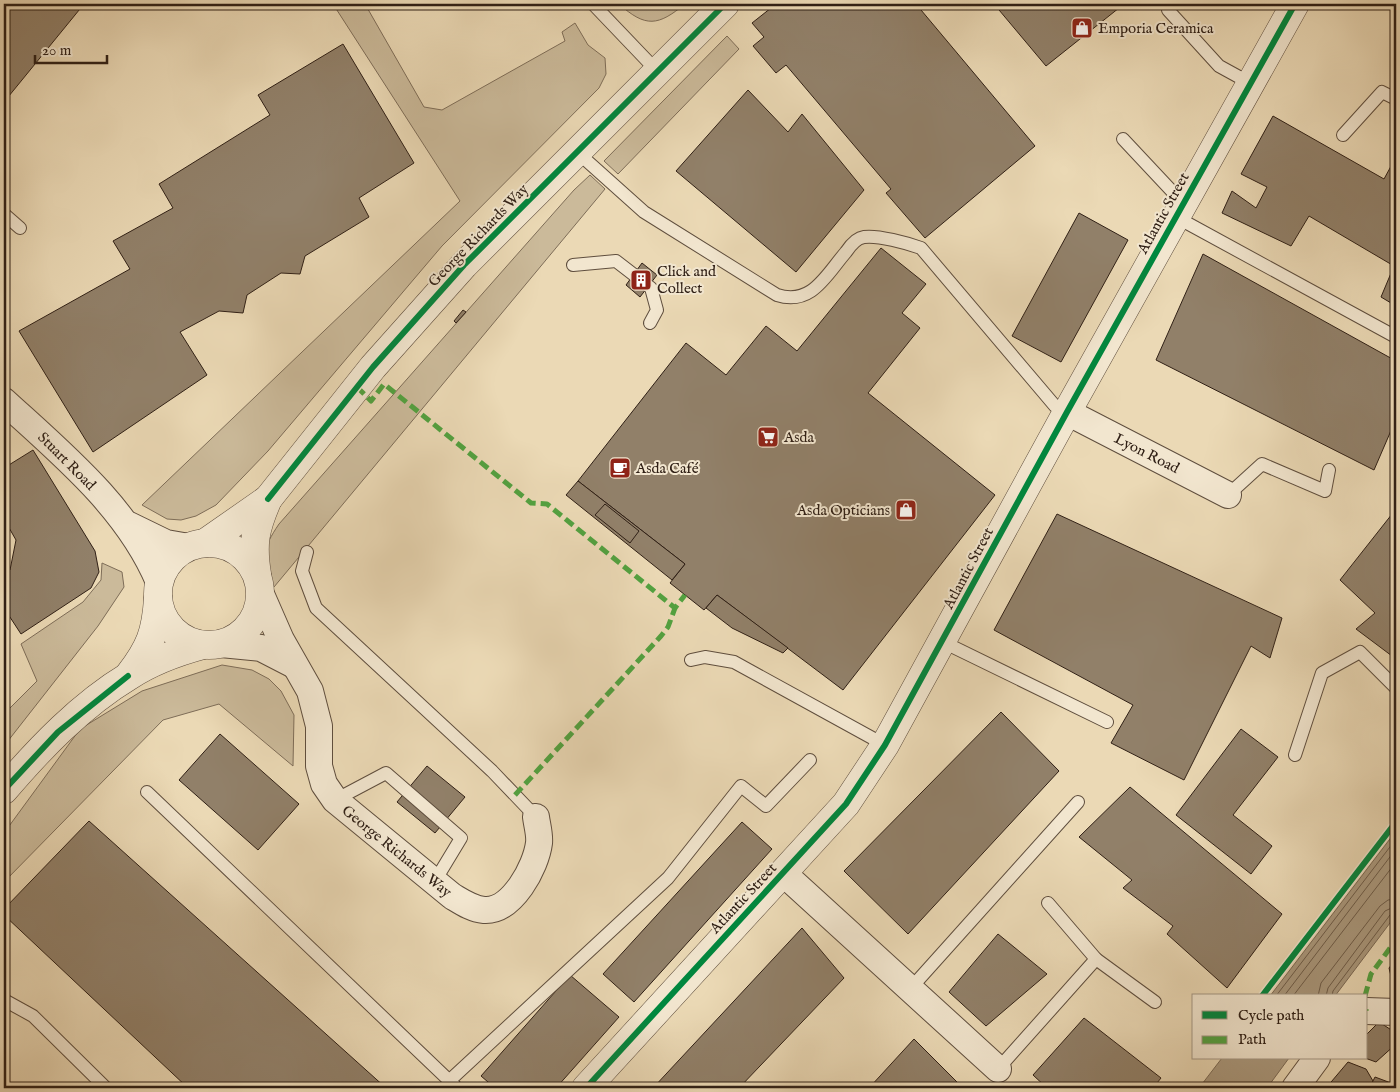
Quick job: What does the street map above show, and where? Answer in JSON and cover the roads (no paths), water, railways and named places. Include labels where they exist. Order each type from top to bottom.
[{"type":"street","name":"George Richards Way","points":[[536,816],[539,842],[534,866],[516,892],[502,905],[485,910],[468,905],[435,881],[335,800],[324,784],[320,766],[319,726],[310,691],[294,665],[270,618],[258,583],[253,550],[257,523],[268,500],[372,367],[464,266],[724,4]]},
{"type":"street","name":"Atlantic Street","points":[[586,1088],[846,804],[885,746],[1066,412],[1294,4]]},
{"type":"street","name":"Stuart Road","points":[[4,400],[74,465],[128,525],[150,562],[158,590]]},
{"type":"street","name":"Lyon Road","points":[[1066,412],[1228,494]]},
{"type":"street","name":"George Richards Way","points":[[197,545],[268,500]]},
{"type":"street","name":"Stuart Road","points":[[128,525],[166,543],[197,545]]},
{"type":"street","points":[[4,790],[58,732],[128,676],[145,655],[152,639],[156,621],[158,590],[170,561],[197,545],[221,544],[236,550],[248,561],[258,583],[258,609],[250,625],[237,637],[176,653],[128,676]]},
{"type":"street","points":[[158,590],[162,615],[172,630],[186,640],[261,648],[294,665]]},
{"type":"street","points":[[783,873],[998,1069]]},
{"type":"street","points":[[1368,1011],[1396,1012]]},
{"type":"street","points":[[1294,1088],[1315,1060]]},
{"type":"lane","points":[[593,4],[656,71]]},
{"type":"lane","points":[[1168,10],[1219,66],[1250,83]]},
{"type":"lane","points":[[1343,135],[1382,92],[1396,99]]},
{"type":"lane","points":[[1123,139],[1179,210],[1396,337]]},
{"type":"lane","points":[[577,152],[644,212],[777,295],[790,299],[803,297],[815,288],[853,243],[863,237],[908,243],[920,248],[1055,406],[1066,412]]},
{"type":"lane","points":[[4,214],[20,228]]},
{"type":"lane","points":[[573,264],[616,261],[651,288],[658,310],[650,323]]},
{"type":"lane","points":[[1228,494],[1262,464],[1325,491],[1329,470]]},
{"type":"lane","points":[[306,552],[302,571],[316,608],[492,770],[536,816]]},
{"type":"lane","points":[[942,642],[1107,722]]},
{"type":"lane","points":[[1295,754],[1322,673],[1360,652],[1396,688]]},
{"type":"lane","points":[[691,660],[706,657],[734,662],[885,746]]},
{"type":"lane","points":[[146,792],[453,1085],[668,878],[741,786],[766,806],[810,760]]},
{"type":"lane","points":[[335,800],[386,773],[461,838],[435,881]]},
{"type":"lane","points":[[911,988],[1078,802]]},
{"type":"lane","points":[[1048,903],[1096,959],[1155,1002]]},
{"type":"lane","points":[[998,1069],[1096,959]]},
{"type":"lane","points":[[4,1000],[34,1016],[106,1088]]},
{"type":"water","points":[[1396,831],[1396,915],[1337,994],[1272,994]]},
{"type":"water","points":[[1220,1060],[1288,1060],[1267,1088],[1199,1088]]},
{"type":"place","name":"Emporia Ceramica","points":[[1082,28]]},
{"type":"place","name":"Click and Collect","points":[[641,280]]},
{"type":"place","name":"Asda","points":[[768,437]]},
{"type":"place","name":"Asda Café","points":[[620,468]]},
{"type":"place","name":"Asda Opticians","points":[[906,510]]}]
